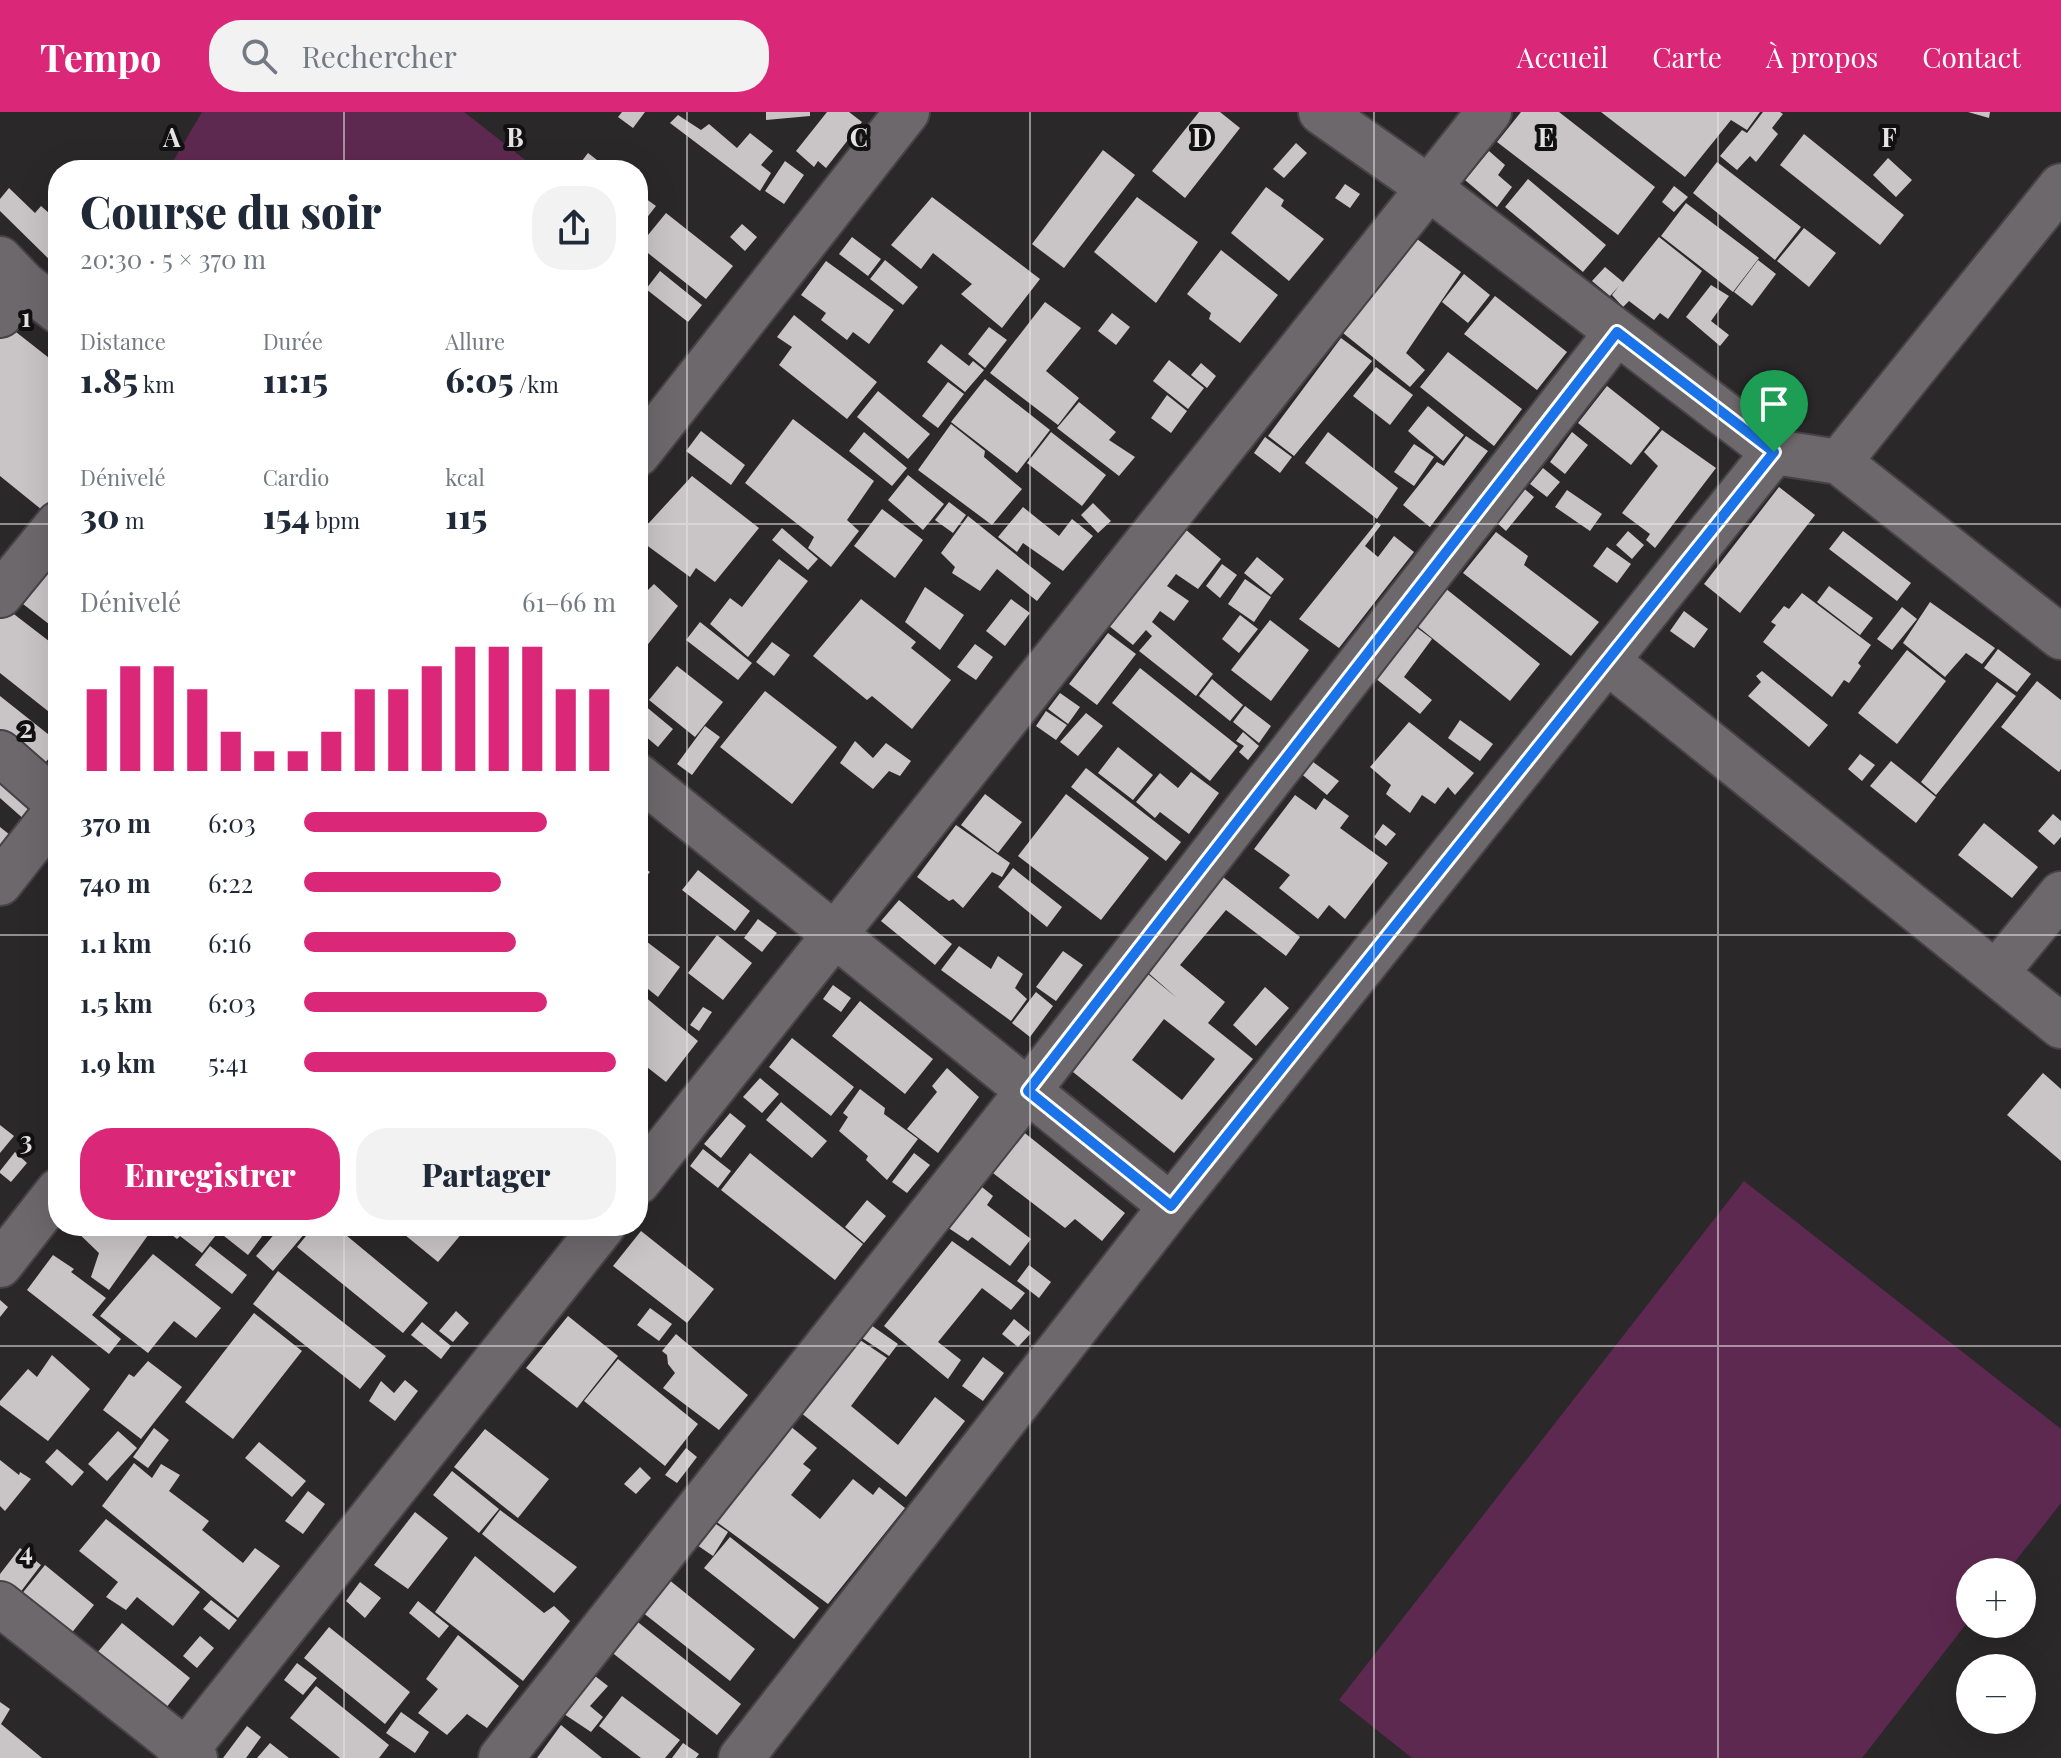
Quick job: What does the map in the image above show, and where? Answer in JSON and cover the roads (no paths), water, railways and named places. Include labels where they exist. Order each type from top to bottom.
[{"type":"street","points":[[648,441],[907,112]]},
{"type":"street","points":[[1321,112],[1429,188],[1774,452],[1839,462],[2061,637]]},
{"type":"street","points":[[648,1169],[1489,112]]},
{"type":"street","points":[[1839,462],[2061,186]]},
{"type":"street","points":[[8,286],[48,306]]},
{"type":"street","points":[[501,1758],[1028,1091],[1617,332]]},
{"type":"street","points":[[741,1758],[1171,1206],[1774,452]]},
{"type":"street","points":[[0,595],[48,536]]},
{"type":"street","points":[[1607,661],[2061,1026]]},
{"type":"street","points":[[0,753],[48,797]]},
{"type":"street","points":[[648,784],[1171,1206]]},
{"type":"street","points":[[0,883],[48,819]]},
{"type":"street","points":[[1996,973],[2061,894]]},
{"type":"street","points":[[7,1241],[48,1201]]},
{"type":"street","points":[[0,1604],[187,1755],[595,1236]]}]
